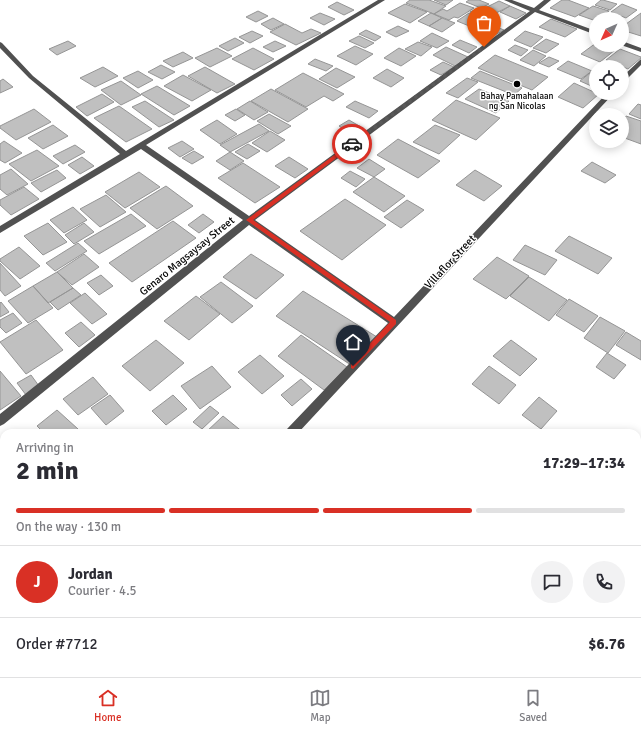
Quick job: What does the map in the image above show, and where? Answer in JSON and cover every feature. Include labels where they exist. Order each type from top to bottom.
[{"type":"street","points":[[0,230],[382,0]]},
{"type":"street","points":[[507,0],[589,30]]},
{"type":"street","name":"Genaro Magsaysay Street","points":[[0,421],[249,220],[548,0]]},
{"type":"street","points":[[0,44],[31,77],[125,154]]},
{"type":"street","points":[[629,46],[641,50]]},
{"type":"street","points":[[629,74],[641,61]]},
{"type":"street","name":"Villaflor Street","points":[[295,429],[604,100]]},
{"type":"street","points":[[141,145],[394,322]]},
{"type":"building","points":[[410,0],[429,0],[446,6],[434,14],[406,3]]},
{"type":"building","points":[[434,0],[453,0],[446,5]]},
{"type":"building","points":[[469,0],[479,0],[489,4],[481,8],[466,2]]},
{"type":"building","points":[[562,0],[568,0],[589,8],[575,17],[550,8]]},
{"type":"building","points":[[601,0],[617,4],[610,10],[595,5]]},
{"type":"building","points":[[499,1],[510,6],[496,13],[485,8]]},
{"type":"building","points":[[337,2],[354,10],[344,15],[328,7]]},
{"type":"building","points":[[460,3],[474,8],[458,18],[454,17],[449,20],[434,14],[443,9],[447,11]]},
{"type":"building","points":[[405,4],[427,12],[410,23],[388,13]]},
{"type":"building","points":[[622,4],[637,10],[629,16],[629,12],[611,12]]},
{"type":"building","points":[[510,6],[526,13],[516,19],[500,12]]},
{"type":"building","points":[[593,6],[609,11],[589,12],[589,19],[579,15]]},
{"type":"building","points":[[477,9],[484,12],[478,16],[470,12]]},
{"type":"building","points":[[258,11],[268,16],[256,22],[246,17]]},
{"type":"building","points":[[320,13],[335,19],[324,25],[310,18]]},
{"type":"building","points":[[431,13],[442,18],[429,26],[418,21]]},
{"type":"building","points":[[469,13],[486,20],[474,28],[457,21]]},
{"type":"building","points":[[641,13],[641,36],[629,32],[629,22]]},
{"type":"building","points":[[273,18],[284,24],[271,30],[261,24]]},
{"type":"building","points":[[442,18],[455,23],[442,32],[429,26]]},
{"type":"building","points":[[551,19],[577,29],[565,37],[539,27]]},
{"type":"building","points":[[285,24],[302,33],[311,29],[321,33],[296,45],[270,32]]},
{"type":"building","points":[[489,24],[504,30],[493,36],[479,30]]},
{"type":"building","points":[[398,26],[409,31],[396,37],[386,32]]},
{"type":"building","points":[[366,30],[381,37],[375,41],[359,34]]},
{"type":"building","points":[[252,31],[263,36],[250,43],[239,37]]},
{"type":"building","points":[[525,31],[543,37],[531,47],[514,40]]},
{"type":"building","points":[[432,33],[449,41],[437,48],[420,41]]},
{"type":"building","points":[[359,36],[374,43],[365,48],[349,41]]},
{"type":"building","points":[[235,38],[244,43],[228,51],[219,46]]},
{"type":"building","points":[[546,39],[559,44],[546,53],[533,48]]},
{"type":"building","points":[[460,40],[477,47],[469,53],[452,45]]},
{"type":"building","points":[[68,41],[76,46],[57,55],[49,49]]},
{"type":"building","points":[[275,41],[286,46],[273,52],[263,47]]},
{"type":"building","points":[[418,42],[432,47],[421,56],[405,49]]},
{"type":"building","points":[[515,45],[528,50],[521,56],[508,50]]},
{"type":"building","points":[[355,46],[373,54],[356,65],[337,56]]},
{"type":"building","points":[[446,47],[468,57],[455,66],[433,55]]},
{"type":"building","points":[[217,48],[232,56],[210,67],[195,58]]},
{"type":"building","points":[[253,48],[274,59],[254,70],[232,59]]},
{"type":"building","points":[[399,48],[416,56],[401,66],[384,58]]},
{"type":"building","points":[[589,48],[589,52],[612,52],[602,60],[595,60],[581,54]]},
{"type":"building","points":[[533,50],[546,56],[534,66],[520,60]]},
{"type":"building","points":[[183,52],[193,58],[173,67],[163,61]]},
{"type":"building","points":[[616,52],[628,52],[641,57],[629,68],[629,60],[606,60]]},
{"type":"building","points":[[495,55],[548,77],[532,90],[478,68]]},
{"type":"building","points":[[549,57],[559,61],[549,67],[539,63]]},
{"type":"building","points":[[315,59],[333,66],[326,71],[308,64]]},
{"type":"building","points":[[568,61],[589,70],[589,73],[581,79],[557,69]]},
{"type":"building","points":[[443,62],[454,67],[441,75],[430,70]]},
{"type":"building","points":[[161,65],[175,72],[162,79],[148,72]]},
{"type":"building","points":[[103,67],[118,76],[95,87],[80,78]]},
{"type":"building","points":[[205,67],[235,84],[217,93],[188,76]]},
{"type":"building","points":[[336,68],[355,77],[337,88],[319,79]]},
{"type":"building","points":[[387,69],[404,78],[391,87],[373,78]]},
{"type":"building","points":[[138,71],[153,80],[138,88],[123,78]]},
{"type":"building","points":[[480,71],[522,88],[514,95],[471,78]]},
{"type":"building","points":[[303,73],[344,94],[333,101],[324,96],[306,107],[275,90]]},
{"type":"building","points":[[589,74],[589,85],[580,81]]},
{"type":"building","points":[[183,75],[211,90],[192,101],[164,86]]},
{"type":"building","points":[[467,78],[478,82],[458,98],[446,93]]},
{"type":"building","points":[[3,79],[13,87],[0,93],[0,81]]},
{"type":"building","points":[[121,81],[141,95],[121,105],[101,90]]},
{"type":"building","points":[[574,83],[589,90],[589,100],[592,100],[583,108],[558,97]]},
{"type":"building","points":[[157,86],[190,106],[174,115],[141,94]]},
{"type":"building","points":[[271,89],[308,109],[288,122],[251,101]]},
{"type":"building","points":[[479,89],[509,101],[496,113],[465,99]]},
{"type":"building","points":[[102,94],[114,102],[87,116],[76,107]]},
{"type":"building","points":[[456,100],[500,118],[476,140],[432,120]]},
{"type":"building","points":[[145,101],[174,120],[159,127],[132,107]]},
{"type":"building","points":[[250,101],[268,112],[254,120],[237,109]]},
{"type":"building","points":[[355,101],[378,111],[369,118],[346,107]]},
{"type":"building","points":[[638,104],[641,105],[641,119],[629,114]]},
{"type":"building","points":[[119,106],[152,129],[126,142],[94,118]]},
{"type":"building","points":[[34,109],[51,122],[16,140],[0,128],[0,126]]},
{"type":"building","points":[[236,109],[245,115],[235,121],[225,115]]},
{"type":"building","points":[[269,114],[291,126],[278,134],[257,121]]},
{"type":"building","points":[[629,117],[641,121],[641,144],[629,140]]},
{"type":"building","points":[[217,120],[237,134],[220,144],[200,130]]},
{"type":"building","points":[[349,120],[361,127],[350,133],[339,126]]},
{"type":"building","points":[[259,124],[269,131],[230,152],[220,145]]},
{"type":"building","points":[[53,125],[68,136],[43,149],[28,138]]},
{"type":"building","points":[[435,125],[460,135],[439,154],[413,142]]},
{"type":"building","points":[[270,131],[285,140],[267,152],[252,143]]},
{"type":"building","points":[[398,139],[440,161],[418,178],[377,155]]},
{"type":"building","points":[[4,141],[22,153],[5,163],[0,160],[0,144]]},
{"type":"building","points":[[182,141],[194,149],[180,157],[168,148]]},
{"type":"building","points":[[248,144],[260,151],[247,159],[235,152]]},
{"type":"building","points":[[75,145],[85,152],[63,164],[53,156]]},
{"type":"building","points":[[37,150],[59,166],[31,181],[9,164]]},
{"type":"building","points":[[194,151],[204,157],[192,164],[182,158]]},
{"type":"building","points":[[230,152],[244,161],[230,170],[216,161]]},
{"type":"building","points":[[82,157],[94,166],[80,174],[68,165]]},
{"type":"building","points":[[289,157],[308,169],[295,178],[275,166]]},
{"type":"building","points":[[369,159],[385,169],[374,177],[357,168]]},
{"type":"building","points":[[592,162],[616,175],[605,183],[581,171]]},
{"type":"building","points":[[243,163],[280,187],[255,203],[218,178]]},
{"type":"building","points":[[11,169],[28,184],[7,195],[0,189],[0,175]]},
{"type":"building","points":[[57,170],[66,178],[41,192],[31,183]]},
{"type":"building","points":[[475,170],[502,186],[484,201],[456,185]]},
{"type":"building","points":[[350,171],[365,179],[356,187],[341,178]]},
{"type":"building","points":[[139,172],[160,187],[125,208],[105,192]]},
{"type":"building","points":[[374,177],[405,196],[384,212],[353,192]]},
{"type":"building","points":[[166,186],[193,206],[157,229],[130,208]]},
{"type":"building","points":[[24,187],[39,199],[11,215],[0,205],[0,200]]},
{"type":"building","points":[[106,195],[126,212],[100,227],[80,209]]},
{"type":"building","points":[[345,199],[386,225],[342,260],[300,231]]},
{"type":"building","points":[[407,200],[424,210],[401,228],[384,217]]},
{"type":"building","points":[[73,207],[87,220],[64,233],[50,220]]},
{"type":"building","points":[[131,214],[146,226],[99,254],[84,241]]},
{"type":"building","points":[[203,214],[214,222],[199,233],[188,225]]},
{"type":"building","points":[[173,221],[196,238],[132,282],[109,263]]},
{"type":"building","points":[[48,223],[67,242],[43,255],[24,236]]},
{"type":"building","points":[[84,223],[94,232],[74,244],[65,235]]},
{"type":"building","points":[[569,236],[612,258],[598,274],[555,251]]},
{"type":"building","points":[[78,243],[87,251],[55,271],[46,263]]},
{"type":"building","points":[[525,245],[557,260],[545,275],[513,260]]},
{"type":"building","points":[[19,247],[40,266],[20,279],[0,261],[0,259]]},
{"type":"building","points":[[84,254],[99,267],[72,285],[57,272]]},
{"type":"building","points":[[251,254],[284,275],[256,299],[223,277]]},
{"type":"building","points":[[497,257],[529,276],[506,299],[473,279]]},
{"type":"building","points":[[0,263],[21,286],[5,296],[0,290]]},
{"type":"building","points":[[57,272],[73,288],[48,303],[33,286]]},
{"type":"building","points":[[101,275],[113,286],[99,295],[87,283]]},
{"type":"building","points":[[529,277],[567,300],[549,321],[510,296]]},
{"type":"building","points":[[221,282],[253,306],[232,323],[200,297]]},
{"type":"building","points":[[33,286],[53,308],[28,323],[8,301]]},
{"type":"building","points":[[73,288],[81,295],[58,310],[50,302]]},
{"type":"building","points":[[303,291],[377,337],[351,365],[276,316]]},
{"type":"building","points":[[85,293],[107,314],[92,324],[70,303]]},
{"type":"building","points":[[196,296],[220,314],[189,340],[164,321]]},
{"type":"building","points":[[569,299],[598,316],[584,332],[556,315]]},
{"type":"building","points":[[1,302],[9,312],[0,317],[0,303]]},
{"type":"building","points":[[13,313],[22,323],[6,333],[0,327],[0,320]]},
{"type":"building","points":[[600,317],[625,331],[608,353],[584,338]]},
{"type":"building","points":[[36,320],[63,350],[26,374],[0,342]]},
{"type":"building","points":[[81,322],[95,335],[79,347],[65,333]]},
{"type":"building","points":[[626,332],[641,341],[641,360],[616,345]]},
{"type":"building","points":[[301,335],[347,367],[324,390],[278,356]]},
{"type":"building","points":[[156,340],[184,363],[150,391],[122,366]]},
{"type":"building","points":[[511,340],[537,359],[520,376],[493,356]]},
{"type":"building","points":[[607,353],[626,365],[614,379],[596,367]]},
{"type":"building","points":[[260,355],[284,376],[262,394],[238,372]]},
{"type":"building","points":[[212,366],[231,387],[200,409],[181,386]]},
{"type":"building","points":[[489,366],[516,385],[499,404],[472,384]]},
{"type":"building","points":[[0,371],[21,396],[0,410]]},
{"type":"building","points":[[31,375],[39,386],[26,395],[17,383]]},
{"type":"building","points":[[93,377],[108,394],[78,415],[63,399]]},
{"type":"building","points":[[301,379],[312,389],[292,406],[281,395]]},
{"type":"building","points":[[110,395],[124,411],[106,425],[91,408]]},
{"type":"building","points":[[173,395],[187,409],[166,425],[152,411]]},
{"type":"building","points":[[539,397],[557,411],[541,429],[522,415]]},
{"type":"building","points":[[210,406],[219,413],[202,429],[193,422]]},
{"type":"building","points":[[57,410],[78,429],[40,429],[37,426]]},
{"type":"building","points":[[223,416],[239,429],[209,429]]},
{"type":"way so far","points":[[352,144],[484,47]]},
{"type":"place","name":"Bahay Pamahalaan ng San Nicolas","points":[[517,84]]},
{"type":"route","points":[[352,144],[249,220],[394,322],[353,366]]}]
